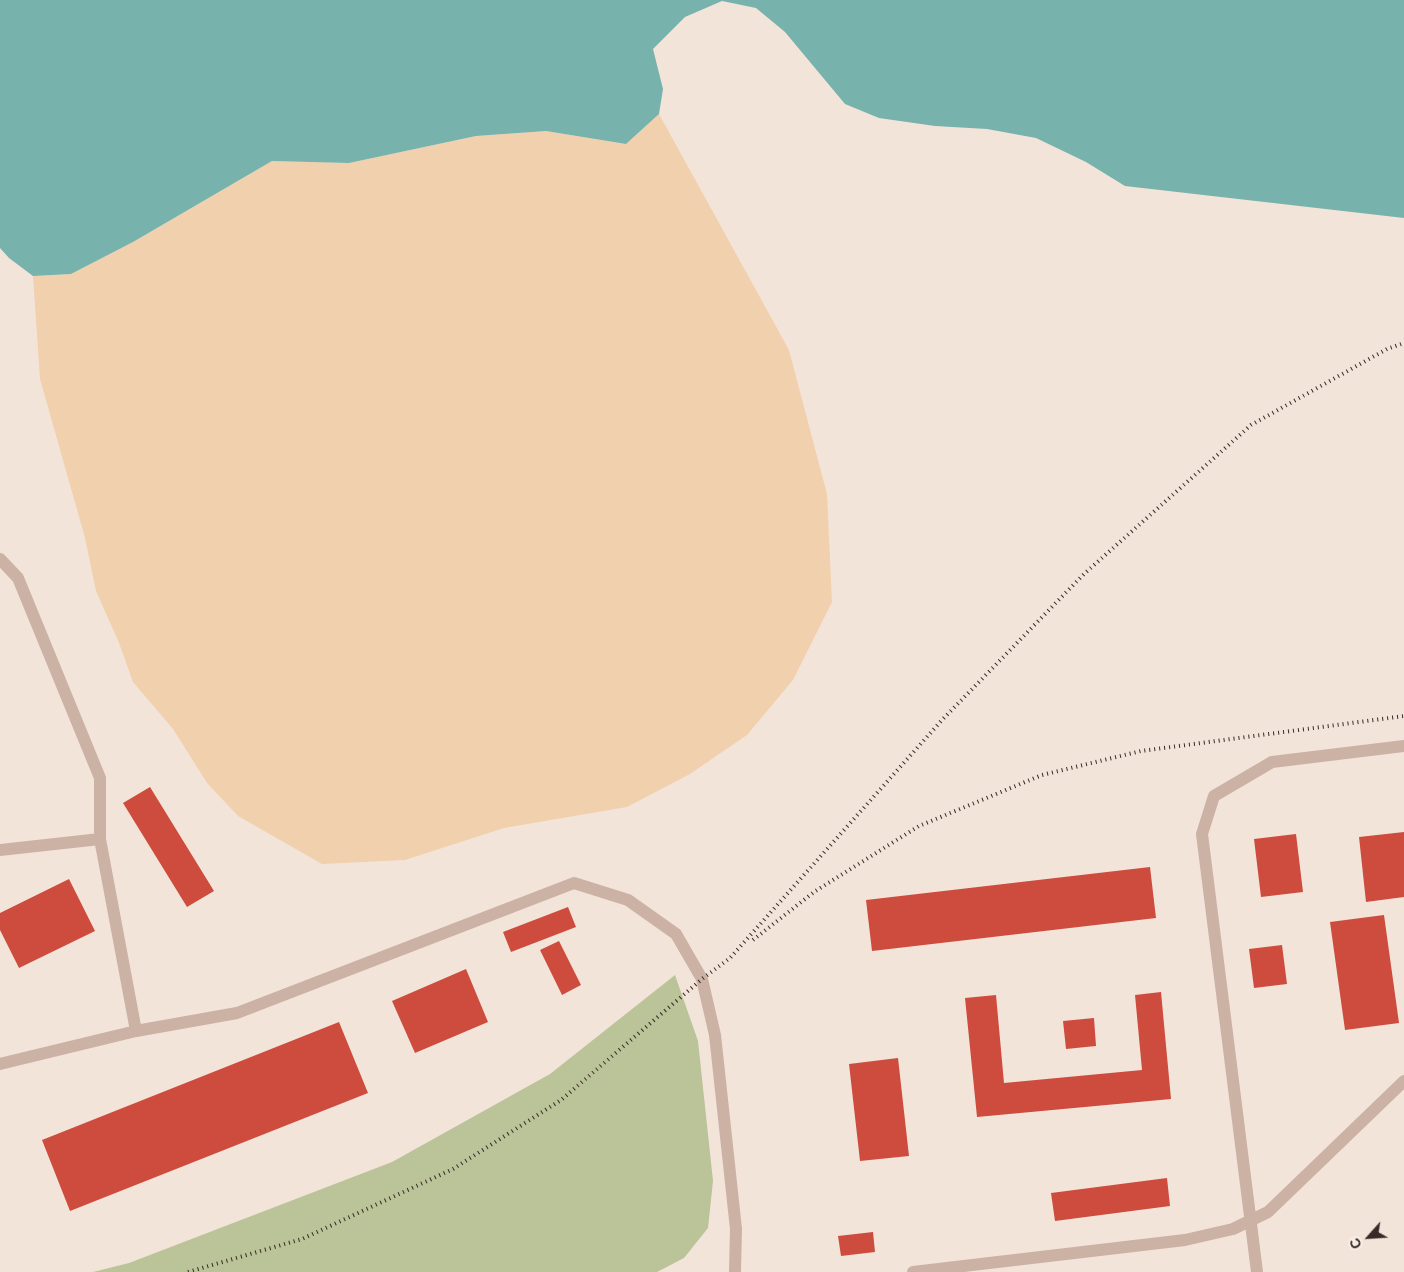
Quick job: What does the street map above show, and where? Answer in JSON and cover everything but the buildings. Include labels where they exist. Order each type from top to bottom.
[{"type":"street","points":[[0,559],[18,578],[100,778],[100,839],[136,1032]]},
{"type":"street","points":[[1257,1272],[1202,834],[1214,796],[1272,762],[1404,746]]},
{"type":"street","points":[[0,850],[100,839]]},
{"type":"street","points":[[0,1064],[136,1032],[237,1013],[574,883],[628,900],[676,934],[702,979],[715,1035],[736,1229],[735,1272]]},
{"type":"street","points":[[913,1272],[1185,1240],[1232,1229],[1268,1212],[1404,1081]]},
{"type":"green space","points":[[675,975],[698,1041],[713,1181],[708,1228],[684,1258],[657,1272],[93,1272],[129,1263],[392,1162],[550,1074]]},
{"type":"sand","points":[[659,114],[789,350],[827,494],[832,602],[793,680],[747,735],[690,774],[627,807],[504,828],[405,860],[322,864],[238,816],[207,783],[173,729],[133,682],[119,643],[96,591],[85,538],[40,379],[33,276],[71,274],[133,242],[272,161],[349,163],[476,136],[546,131],[626,144]]},
{"type":"water","points":[[0,0],[1404,0],[1404,218],[1125,186],[1086,162],[1036,138],[987,129],[935,126],[879,118],[845,104],[785,32],[756,8],[722,1],[685,17],[653,49],[663,89],[659,114],[626,144],[546,131],[476,136],[349,163],[272,161],[133,242],[71,274],[33,276],[9,258],[0,248]]},
{"type":"railway","points":[[188,1272],[302,1239],[453,1169],[561,1100],[702,979],[730,958],[942,720],[1084,574],[1251,425],[1387,349],[1404,343]]},
{"type":"railway","points":[[753,940],[814,892],[919,826],[1042,775],[1141,751],[1404,716]]}]
